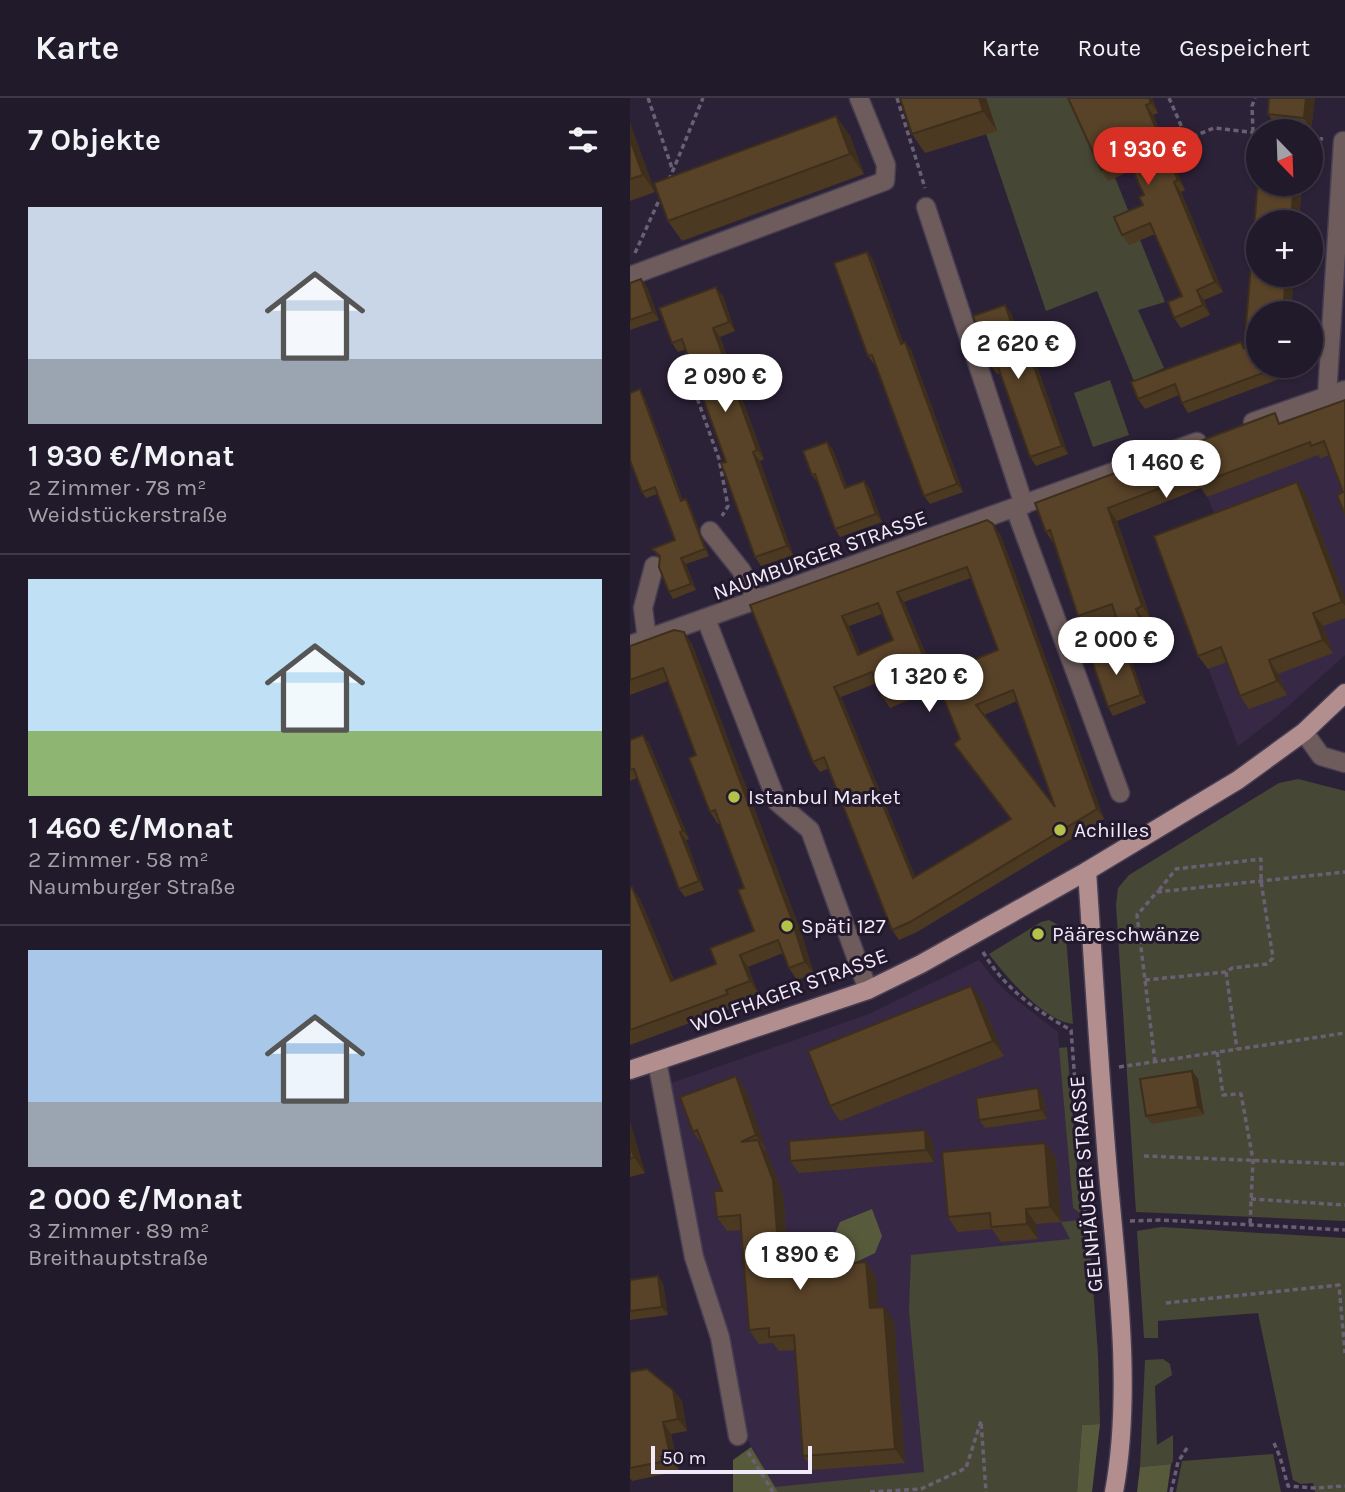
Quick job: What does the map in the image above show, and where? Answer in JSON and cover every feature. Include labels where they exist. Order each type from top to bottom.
[{"type":"main road","name":"WOLFHAGER STRASSE","points":[[630,1070],[868,990],[921,964],[1087,871],[1238,780],[1304,732],[1345,693]]},
{"type":"main road","name":"GELNHÄUSER STRASSE","points":[[1087,871],[1100,1070],[1114,1222],[1121,1353],[1121,1423],[1114,1492]]},
{"type":"street","points":[[630,276],[885,181],[886,165],[859,98]]},
{"type":"street","points":[[1327,396],[1343,141]]},
{"type":"street","points":[[926,207],[1019,506],[1120,793]]},
{"type":"street","points":[[1239,427],[1345,390]]},
{"type":"street","name":"NAUMBURGER STRASSE","points":[[639,642],[1214,436]]},
{"type":"street","points":[[710,532],[741,570],[757,601]]},
{"type":"street","points":[[639,642],[643,608],[654,566]]},
{"type":"street","points":[[706,620],[777,802],[810,830],[868,990]]},
{"type":"street","points":[[1304,732],[1321,756],[1345,763]]},
{"type":"street","points":[[657,1061],[694,1257],[720,1337],[738,1436]]},
{"type":"path","points":[[648,98],[673,171]]},
{"type":"path","points":[[668,183],[703,98]]},
{"type":"path","points":[[897,98],[928,195],[926,207]]},
{"type":"path","points":[[1169,98],[1187,139],[1214,128],[1246,131]]},
{"type":"path","points":[[1254,119],[1252,106],[1255,98]]},
{"type":"path","points":[[630,263],[662,194]]},
{"type":"path","points":[[683,359],[719,459],[728,506],[710,532]]},
{"type":"path","points":[[1144,979],[1226,972],[1232,968],[1267,964],[1273,958],[1261,881],[1261,859],[1176,869],[1137,915],[1144,979],[1155,1062]]},
{"type":"path","points":[[1157,892],[1345,872]]},
{"type":"path","points":[[973,934],[995,973],[1016,994],[1071,1030],[1085,1211],[1093,1222]]},
{"type":"path","points":[[1226,972],[1237,1049]]},
{"type":"path","points":[[1100,1070],[1345,1033]]},
{"type":"path","points":[[1217,1052],[1223,1095],[1241,1094],[1253,1160],[1250,1225]]},
{"type":"path","points":[[1144,1156],[1345,1164]]},
{"type":"path","points":[[1251,1199],[1345,1205]]},
{"type":"path","points":[[1114,1222],[1161,1220],[1345,1230]]},
{"type":"path","points":[[1166,1303],[1339,1285],[1345,1353]]},
{"type":"path","points":[[870,1492],[921,1489],[966,1468],[981,1421],[986,1492]]},
{"type":"path","points":[[738,1436],[773,1492]]},
{"type":"path","points":[[1274,1443],[1288,1486],[1287,1492]]},
{"type":"path","points":[[1171,1492],[1178,1462],[1187,1448]]},
{"type":"path","points":[[1288,1486],[1345,1486]]},
{"type":"shaded area","points":[[1309,429],[1320,459],[1345,449],[1345,655],[1276,717],[1238,746],[1163,550],[1220,528],[1192,458]]},
{"type":"shaded area","points":[[979,960],[1011,996],[1058,1032],[1073,1208],[1088,1219],[1098,1355],[1100,1424],[1082,1425],[1077,1492],[778,1492],[746,1434],[702,1265],[666,1085],[869,1014]]},
{"type":"green space","points":[[974,98],[1083,98],[1165,302],[1138,310],[1164,368],[1134,381],[1097,291],[1046,311]]},
{"type":"green space","points":[[1110,380],[1129,435],[1093,447],[1074,393]]},
{"type":"green space","points":[[1298,779],[1345,791],[1345,1221],[1136,1212],[1116,905],[1118,888],[1129,875],[1279,783]]},
{"type":"green space","points":[[1049,920],[1060,926],[1066,937],[1073,1024],[1062,1021],[1038,1007],[989,954],[1041,922]]},
{"type":"green space","points":[[1067,1047],[1081,1214],[1073,1208],[1059,1048]]},
{"type":"green space","points":[[872,1209],[882,1236],[875,1253],[852,1264],[828,1263],[830,1245],[840,1222]]},
{"type":"green space","points":[[1088,1219],[1100,1424],[1082,1425],[1077,1492],[778,1492],[775,1487],[924,1472],[909,1311],[911,1255],[1070,1239],[1061,1222]]},
{"type":"green space","points":[[1161,1227],[1345,1238],[1345,1492],[1315,1492],[1313,1483],[1301,1484],[1293,1480],[1258,1313],[1158,1321],[1158,1338],[1144,1338],[1137,1231]]},
{"type":"green space","points":[[1163,1359],[1170,1364],[1172,1375],[1155,1386],[1157,1445],[1173,1435],[1173,1461],[1171,1464],[1140,1467],[1145,1360]]},
{"type":"green space","points":[[1100,1424],[1092,1492],[1077,1492],[1082,1425]]},
{"type":"green space","points":[[751,1447],[778,1492],[733,1492],[733,1460]]},
{"type":"green space","points":[[1273,1454],[1281,1492],[1176,1492],[1182,1461]]},
{"type":"green space","points":[[1171,1464],[1167,1492],[1137,1492],[1140,1467]]},
{"type":"building","points":[[900,98],[979,98],[983,111],[912,134]]},
{"type":"building","points":[[1068,98],[1149,98],[1151,103],[1146,105],[1178,180],[1174,182],[1215,282],[1197,290],[1203,305],[1174,318],[1168,302],[1182,296],[1150,223],[1122,235],[1114,217],[1143,205],[1139,197],[1144,195],[1128,159],[1101,170]]},
{"type":"building","points":[[1269,98],[1306,98],[1304,118],[1268,114]]},
{"type":"building","points":[[836,116],[850,154],[668,221],[654,183]]},
{"type":"building","points":[[630,139],[643,175],[630,179]]},
{"type":"building","points":[[1257,196],[1293,196],[1292,210],[1256,210]]},
{"type":"building","points":[[867,252],[901,344],[905,342],[957,484],[924,496],[872,355],[868,356],[834,263]]},
{"type":"building","points":[[641,279],[653,312],[630,320],[630,283]]},
{"type":"building","points":[[716,287],[729,322],[713,328],[757,450],[753,452],[787,546],[755,557],[721,463],[726,462],[682,339],[672,343],[659,308]]},
{"type":"building","points":[[1249,287],[1285,287],[1284,301],[1248,301]]},
{"type":"building","points":[[1005,305],[1023,355],[1029,353],[1062,446],[1030,457],[997,364],[991,366],[973,316]]},
{"type":"building","points":[[1246,325],[1246,378],[1249,378],[1182,403],[1175,384],[1138,399],[1131,382],[1241,342],[1244,349]]},
{"type":"building","points":[[640,389],[681,501],[686,499],[705,549],[681,558],[691,584],[669,592],[659,567],[660,556],[652,549],[675,540],[655,487],[642,492],[630,460],[630,393]]},
{"type":"building","points":[[1345,400],[1345,515],[1337,495],[1343,492],[1324,441],[1311,446],[1310,442],[1198,484],[1194,475],[1108,508],[1142,606],[1136,609],[1140,619],[1119,626],[1112,604],[1078,616],[1050,530],[1046,532],[1035,503],[1275,413],[1279,424]]},
{"type":"building","points":[[827,442],[845,488],[864,481],[876,514],[835,529],[815,474],[812,475],[803,451]]},
{"type":"building","points":[[1297,482],[1342,602],[1313,613],[1323,640],[1269,660],[1277,681],[1240,696],[1221,647],[1198,656],[1154,536]]},
{"type":"building","points":[[987,520],[993,524],[1004,552],[1097,809],[910,922],[892,930],[824,757],[813,762],[750,605]],"holes":[[[967,567],[998,650],[935,676],[960,739],[954,744],[1011,819],[913,878],[834,687],[872,672],[883,698],[932,677],[897,592]],[[878,603],[893,640],[858,655],[842,616]],[[1013,690],[1055,807],[976,705]]]},
{"type":"building","points":[[674,630],[684,632],[792,920],[805,962],[789,968],[778,940],[740,955],[750,981],[726,990],[728,994],[630,1030],[630,888],[632,887],[671,981],[716,964],[710,948],[754,931],[738,890],[744,888],[715,810],[710,812],[689,758],[696,755],[663,668],[630,680],[630,646]]},
{"type":"building","points":[[1124,646],[1141,695],[1108,707],[1091,658]]},
{"type":"building","points":[[643,735],[683,831],[680,832],[699,881],[679,889],[634,769],[630,770],[630,740]]},
{"type":"building","points":[[971,986],[993,1041],[830,1106],[808,1051]]},
{"type":"building","points":[[1192,1071],[1198,1107],[1146,1116],[1140,1079]]},
{"type":"building","points":[[736,1076],[756,1135],[741,1142],[758,1140],[773,1180],[780,1269],[866,1262],[870,1308],[884,1307],[895,1449],[803,1456],[794,1335],[769,1337],[769,1328],[749,1330],[740,1215],[717,1217],[714,1191],[722,1191],[697,1130],[693,1132],[680,1097]]},
{"type":"building","points":[[1038,1088],[1041,1110],[979,1120],[976,1098]]},
{"type":"building","points":[[925,1130],[926,1150],[790,1161],[789,1141]]},
{"type":"building","points":[[630,1143],[634,1157],[630,1159]]},
{"type":"building","points":[[1045,1143],[1050,1207],[1026,1209],[1027,1224],[991,1227],[990,1213],[948,1217],[942,1152]]},
{"type":"building","points":[[658,1276],[662,1307],[630,1311],[630,1280]]},
{"type":"building","points":[[647,1369],[673,1390],[678,1419],[663,1422],[671,1460],[630,1468],[630,1372]]},
{"type":"place","name":"Istanbul Market","points":[[734,797]]},
{"type":"place","name":"Achilles","points":[[1060,830]]},
{"type":"place","name":"Späti 127","points":[[787,926]]},
{"type":"place","name":"Pääreschwänze","points":[[1038,934]]}]
